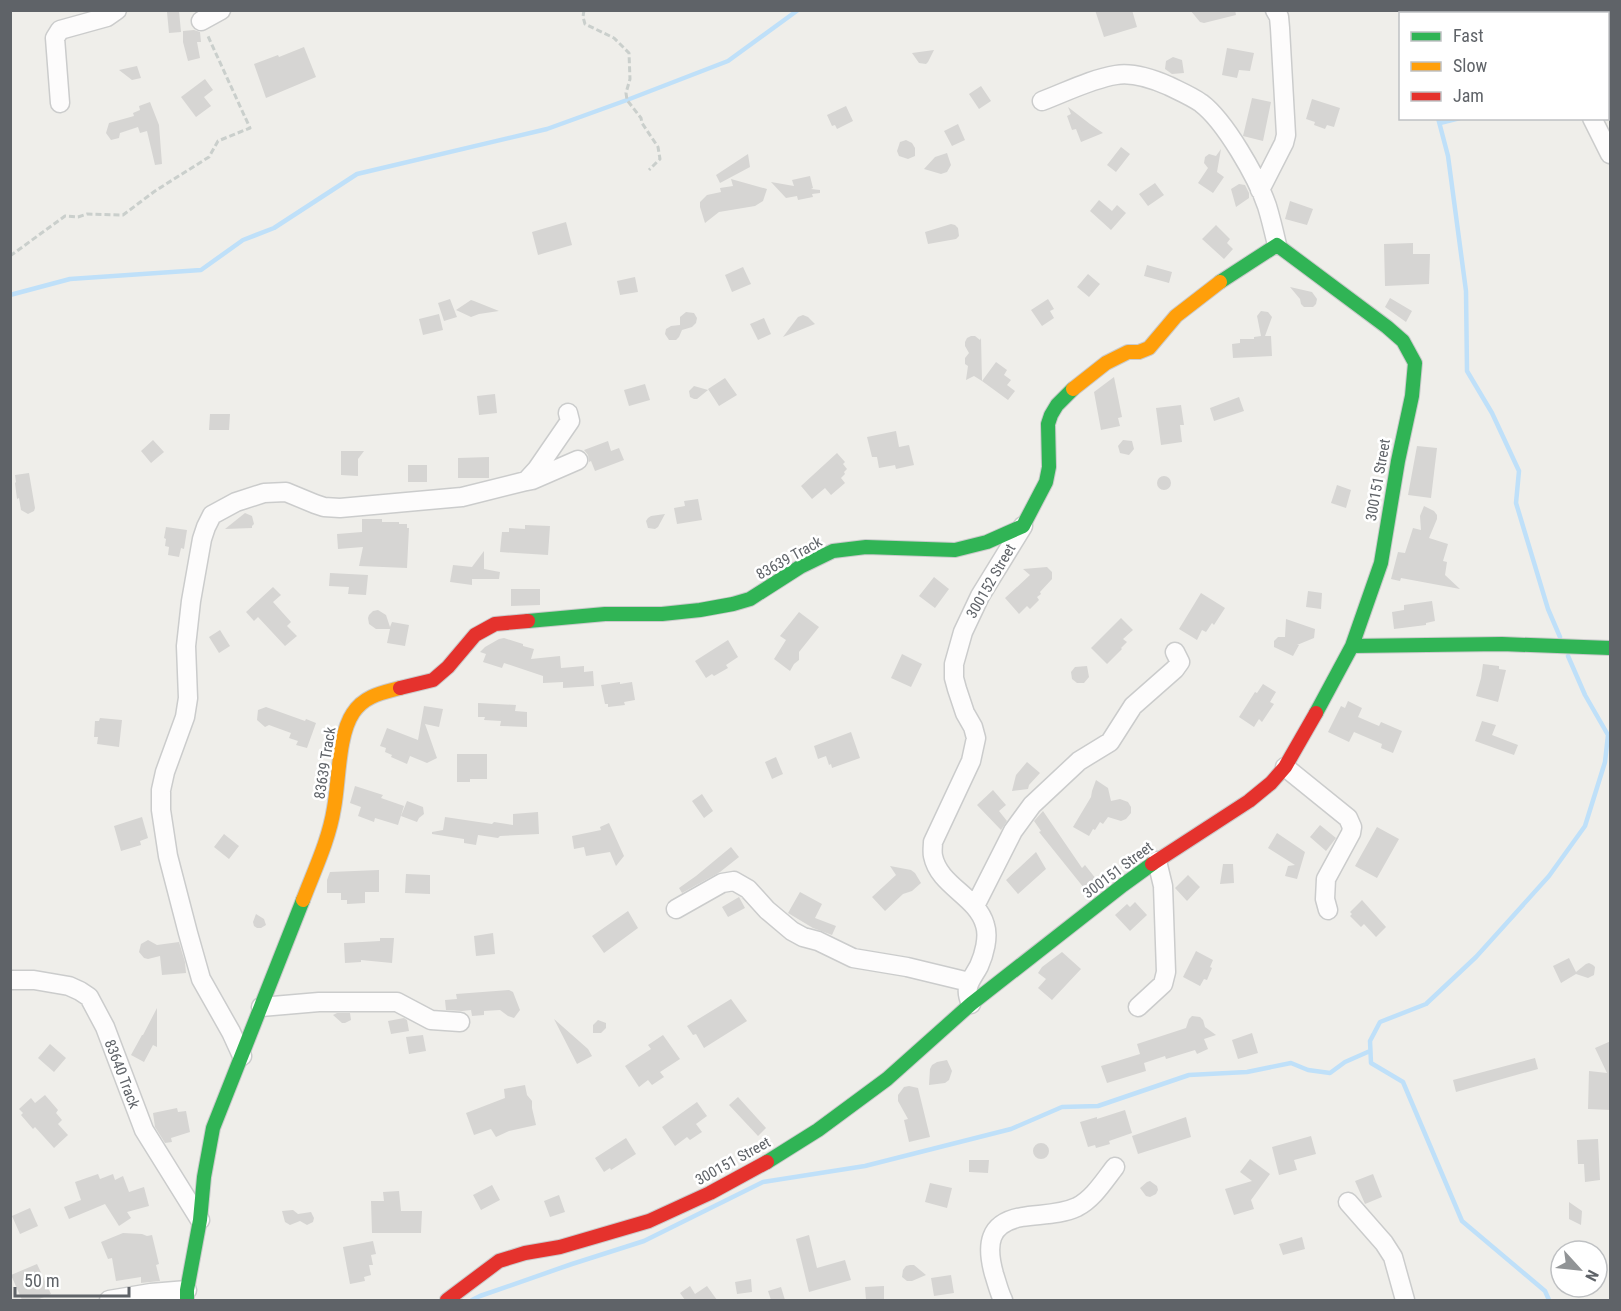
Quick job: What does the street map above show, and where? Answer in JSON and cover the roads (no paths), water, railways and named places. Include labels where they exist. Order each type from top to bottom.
[{"type":"street","points":[[60,103],[56,34],[60,30],[107,17],[117,10]]},
{"type":"street","points":[[201,21],[220,10]]},
{"type":"street","points":[[1260,190],[1286,135],[1280,28],[1279,17],[1275,10]]},
{"type":"street","points":[[1042,100],[1117,75],[1138,76],[1158,81],[1200,102],[1217,118],[1260,190],[1272,222],[1277,245]]},
{"type":"street","points":[[1593,120],[1611,154]]},
{"type":"street","name":"300152 Street","points":[[969,982],[979,965],[984,949],[986,926],[975,906],[953,888],[937,866],[933,855],[933,842],[975,748],[976,738],[973,727],[965,713],[954,678],[954,664],[963,632],[980,596],[1023,526],[1046,482],[1049,467],[1048,424],[1051,415],[1065,396],[1093,372],[1120,355],[1149,348],[1176,316],[1228,276],[1277,245]]},
{"type":"street","name":"300151 Street","points":[[447,1300],[499,1261],[525,1252],[560,1247],[649,1221],[710,1193],[762,1165],[818,1130],[887,1079],[971,1004],[1115,891],[1249,801],[1271,783],[1285,767],[1325,699],[1352,646],[1381,563],[1398,461],[1412,396],[1415,363],[1403,341],[1387,327],[1277,245]]},
{"type":"street","points":[[526,481],[570,421],[568,413]]},
{"type":"street","points":[[242,1056],[201,979],[168,856],[161,810],[161,790],[165,772],[185,717],[188,698],[186,646],[191,601],[206,527],[212,515],[236,502],[264,493],[286,492],[324,507],[340,508],[462,497],[532,480],[578,460]]},
{"type":"street","name":"83639 Track","points":[[187,1295],[213,1128],[328,833],[334,810],[340,758],[347,725],[352,714],[362,702],[375,694],[433,680],[448,667],[475,635],[495,624],[605,614],[662,614],[733,604],[750,599],[800,567],[833,551],[866,547],[955,550],[987,542],[1023,526]]},
{"type":"street","points":[[1352,646],[1502,644],[1609,647]]},
{"type":"street","points":[[975,906],[1013,831],[1032,804],[1079,761],[1110,742],[1133,706],[1175,669],[1180,662],[1175,652]]},
{"type":"street","points":[[1285,767],[1348,818],[1351,823],[1351,833],[1326,879],[1325,899],[1328,910]]},
{"type":"street","points":[[1138,1007],[1163,984],[1166,972],[1163,886],[1157,861]]},
{"type":"street","points":[[676,909],[722,883],[734,881],[748,889],[767,910],[803,937],[818,941],[853,958],[908,967],[969,982],[967,992],[971,1004]]},
{"type":"street","name":"83640 Track","points":[[10,980],[34,980],[63,985],[89,997],[105,1027],[144,1130],[200,1220]]},
{"type":"street","points":[[261,1007],[319,1002],[397,1002],[431,1020],[460,1022]]},
{"type":"street","points":[[1003,1300],[990,1260],[989,1245],[996,1230],[1003,1223],[1019,1218],[1076,1207],[1088,1200],[1115,1167]]},
{"type":"street","points":[[1348,1202],[1384,1243],[1393,1257],[1405,1300]]},
{"type":"street","points":[[109,1300],[151,1293],[187,1295]]},
{"type":"waterway","points":[[10,295],[70,279],[201,270],[243,240],[274,228],[357,174],[547,129],[627,100],[728,61],[798,10]]},
{"type":"waterway","points":[[1439,120],[1448,156],[1466,291],[1467,371],[1492,413],[1519,471],[1516,503],[1548,609],[1560,637]]},
{"type":"waterway","points":[[1440,123],[1452,120]]},
{"type":"waterway","points":[[1549,1300],[1545,1291],[1462,1221],[1403,1082],[1371,1063],[1370,1041],[1380,1022],[1426,1004],[1476,957],[1549,876],[1585,826],[1605,762],[1608,735],[1585,695],[1568,656]]},
{"type":"waterway","points":[[472,1300],[644,1241],[763,1182],[865,1166],[1011,1129],[1062,1107],[1098,1106],[1189,1075],[1247,1072],[1291,1063],[1308,1070],[1330,1073],[1345,1062],[1370,1051]]}]
